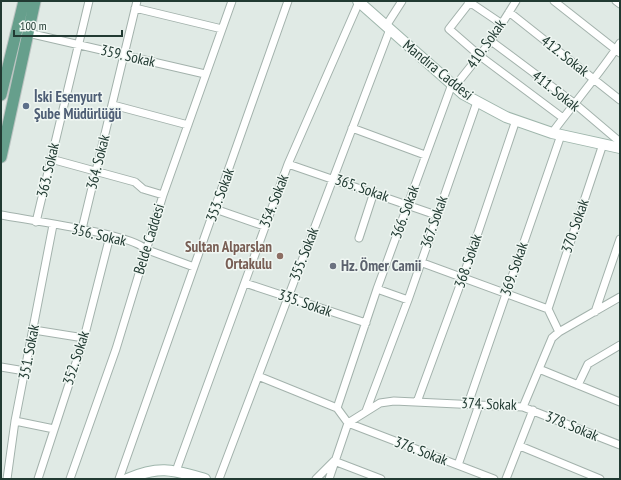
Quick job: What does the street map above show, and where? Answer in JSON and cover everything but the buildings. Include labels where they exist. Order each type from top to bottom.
[{"type":"main road","points":[[1,95],[24,1]]},
{"type":"main road","points":[[1,157],[35,1]]},
{"type":"street","name":"363. Sokak","points":[[36,222],[89,1]]},
{"type":"street","name":"Belde Caddesi","points":[[70,479],[116,349],[145,249],[163,195],[232,1]]},
{"type":"street","name":"353. Sokak","points":[[119,479],[288,1]]},
{"type":"street","name":"Mandıra Caddesi","points":[[358,1],[463,94],[477,102],[516,120],[556,134],[581,138],[620,148]]},
{"type":"street","name":"354. Sokak","points":[[176,471],[245,283],[264,226],[288,164],[358,1]]},
{"type":"street","name":"355. Sokak","points":[[219,479],[352,128],[388,27],[402,1]]},
{"type":"street","name":"410. Sokak","points":[[454,85],[480,56],[516,1]]},
{"type":"street","points":[[554,1],[619,49]]},
{"type":"street","points":[[616,1],[620,4]]},
{"type":"street","points":[[502,24],[469,2],[449,29],[480,56],[563,118]]},
{"type":"street","points":[[136,5],[222,29]]},
{"type":"street","name":"364. Sokak","points":[[82,229],[136,5]]},
{"type":"street","name":"412. Sokak","points":[[509,12],[620,100]]},
{"type":"street","name":"359. Sokak","points":[[28,33],[205,74]]},
{"type":"street","name":"411. Sokak","points":[[491,41],[574,103],[620,142]]},
{"type":"street","name":"369. Sokak","points":[[468,404],[506,293],[556,134],[563,118],[574,103],[595,80],[619,49]]},
{"type":"street","name":"366. Sokak","points":[[337,408],[377,289],[425,155],[454,85]]},
{"type":"street","name":"367. Sokak","points":[[366,411],[408,300],[436,215],[477,102]]},
{"type":"street","points":[[113,105],[188,125]]},
{"type":"street","name":"368. Sokak","points":[[417,402],[463,277],[516,120]]},
{"type":"street","points":[[352,128],[425,155]]},
{"type":"street","name":"370. Sokak","points":[[548,309],[603,144]]},
{"type":"street","points":[[51,160],[135,182],[143,189],[163,195]]},
{"type":"street","name":"365. Sokak","points":[[288,164],[374,192],[436,215]]},
{"type":"street","points":[[359,238],[374,192]]},
{"type":"street","points":[[215,210],[264,226]]},
{"type":"street","name":"356. Sokak","points":[[1,215],[82,229],[110,236],[141,245],[145,249],[194,266]]},
{"type":"street","name":"351. Sokak","points":[[7,479],[16,421],[53,224]]},
{"type":"street","name":"352. Sokak","points":[[38,479],[84,338],[110,236]]},
{"type":"street","points":[[595,312],[620,239]]},
{"type":"street","points":[[420,262],[548,309],[559,332]]},
{"type":"street","name":"335. Sokak","points":[[245,283],[366,323]]},
{"type":"street","points":[[377,289],[408,300]]},
{"type":"street","name":"374. Sokak","points":[[348,423],[380,403],[394,401],[523,407],[552,338],[559,332],[620,297]]},
{"type":"street","points":[[34,330],[84,338]]},
{"type":"street","points":[[578,385],[588,364],[620,345]]},
{"type":"street","points":[[1,367],[26,371]]},
{"type":"street","points":[[539,369],[620,402]]},
{"type":"street","points":[[258,376],[337,408],[348,423],[329,479]]},
{"type":"street","points":[[458,465],[479,405]]},
{"type":"street","name":"378. Sokak","points":[[523,407],[620,445]]},
{"type":"street","points":[[506,479],[533,410]]},
{"type":"street","points":[[16,421],[54,428]]},
{"type":"street","name":"376. Sokak","points":[[348,423],[494,479]]},
{"type":"street","points":[[520,446],[600,479]]},
{"type":"street","points":[[316,479],[334,461]]},
{"type":"street","points":[[334,461],[381,479]]},
{"type":"street","points":[[127,479],[144,472],[154,475],[165,469],[205,479]]},
{"type":"place","name":"İski Esenyurt Şube Müdürlüğü","points":[[26,106]]},
{"type":"place","name":"Sultan Alparslan Ortakulu","points":[[280,256]]},
{"type":"place","name":"Hz. Ömer Camii","points":[[333,266]]}]
